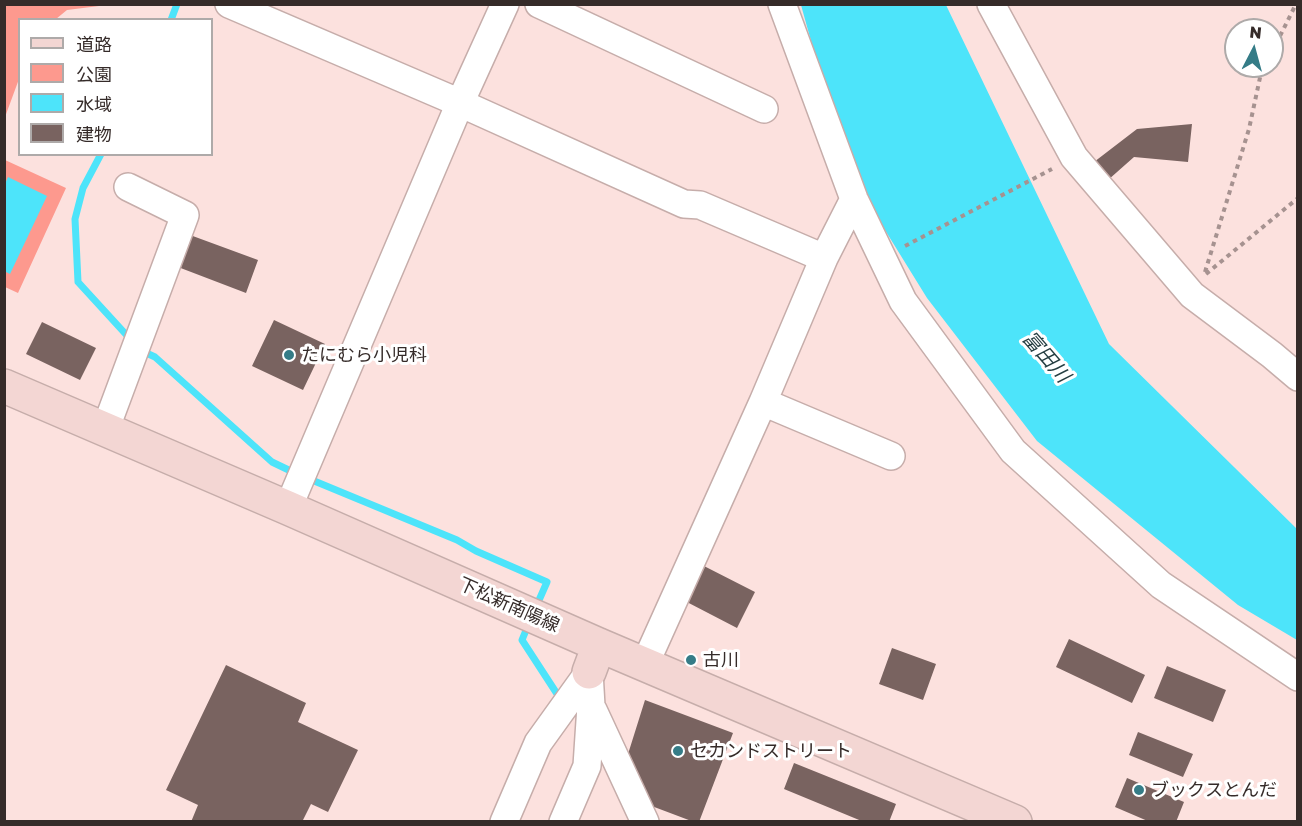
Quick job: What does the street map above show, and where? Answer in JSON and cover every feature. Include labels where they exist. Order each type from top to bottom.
[{"type":"main road","name":"下松新南陽線","points":[[4,387],[288,508],[594,659],[645,664],[1014,822]]},
{"type":"street","points":[[229,4],[460,103],[684,204],[700,205],[824,258]]},
{"type":"street","points":[[288,508],[504,4]]},
{"type":"street","points":[[539,4],[764,109]]},
{"type":"street","points":[[782,4],[854,199],[903,300],[1012,451],[1161,585],[1298,677]]},
{"type":"street","points":[[991,4],[1074,157],[1192,295],[1298,376]]},
{"type":"street","points":[[105,430],[185,215],[128,187]]},
{"type":"street","points":[[645,664],[764,402],[824,258],[854,199]]},
{"type":"street","points":[[764,402],[891,456]]},
{"type":"street","points":[[564,822],[587,766],[594,659]]},
{"type":"street","points":[[504,822],[538,743],[594,659]]},
{"type":"street","points":[[591,706],[645,822]]},
{"type":"path","points":[[1284,28],[1296,4]]},
{"type":"path","points":[[1260,78],[1249,129],[1203,276],[1298,198]]},
{"type":"path","points":[[903,247],[1056,166]]},
{"type":"green space","points":[[5,4],[107,5],[67,10],[57,18],[18,18],[18,82],[5,117]]},
{"type":"green space","points":[[5,160],[66,188],[18,293],[5,287]]},
{"type":"water","name":"富田川","points":[[801,5],[946,5],[1109,344],[1297,529],[1297,640],[1238,605],[1037,441],[927,298],[846,167]]},
{"type":"water","points":[[8,177],[47,196],[10,274],[4,271],[4,186]]},
{"type":"building","points":[[1192,124],[1188,162],[1134,157],[1108,180],[1094,162],[1137,129]]},
{"type":"building","points":[[190,235],[258,260],[246,293],[178,267]]},
{"type":"building","name":"たにむら小児科","points":[[274,320],[325,344],[303,390],[252,366]]},
{"type":"building","points":[[42,322],[96,348],[80,380],[26,354]]},
{"type":"building","points":[[702,565],[755,592],[737,628],[683,600]]},
{"type":"building","points":[[1069,639],[1145,675],[1132,703],[1056,667]]},
{"type":"building","points":[[892,648],[936,664],[923,700],[879,684]]},
{"type":"building","points":[[226,665],[306,703],[298,722],[358,750],[328,812],[311,804],[302,822],[191,822],[198,805],[166,790]]},
{"type":"building","points":[[1167,666],[1226,690],[1213,722],[1154,698]]},
{"type":"building","name":"セカンドストリート","points":[[645,700],[733,733],[699,822],[641,802],[623,770]]},
{"type":"building","points":[[1138,732],[1193,754],[1183,777],[1129,755]]},
{"type":"building","points":[[794,763],[896,804],[889,822],[864,822],[784,789]]},
{"type":"building","name":"ブックスとんだ","points":[[1127,778],[1184,802],[1176,822],[1150,822],[1115,807]]},
{"type":"waterway","points":[[172,18],[177,4]]},
{"type":"waterway","points":[[100,156],[83,188],[75,219],[78,282],[132,341]]},
{"type":"waterway","points":[[142,351],[155,357],[272,462],[297,474]]},
{"type":"waterway","points":[[307,478],[457,540],[476,551],[547,582],[536,607]]},
{"type":"waterway","points":[[529,623],[522,640],[561,700]]},
{"type":"place","name":"たにむら小児科","points":[[289,355]]},
{"type":"place","name":"古川","points":[[691,660]]},
{"type":"place","name":"セカンドストリート","points":[[678,751]]},
{"type":"place","name":"ブックスとんだ","points":[[1139,790]]}]
